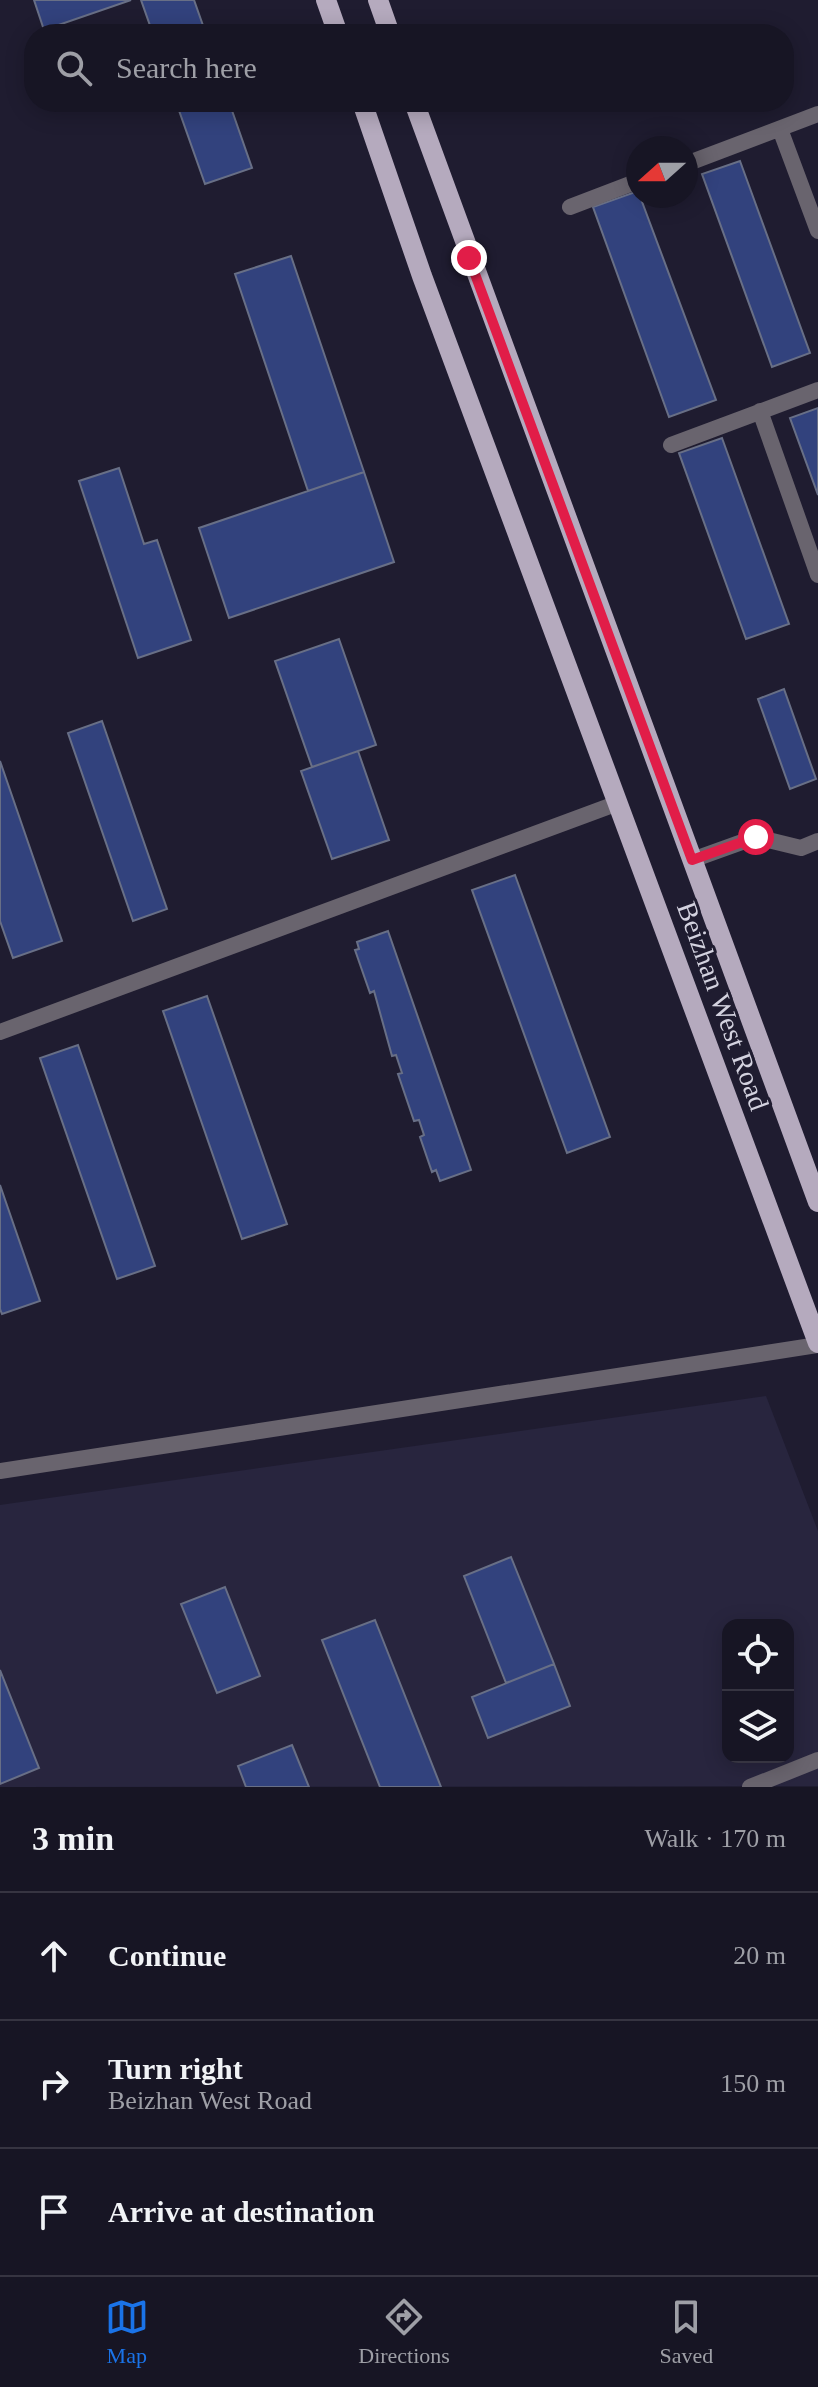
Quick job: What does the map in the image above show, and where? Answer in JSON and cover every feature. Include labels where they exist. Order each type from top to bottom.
[{"type":"main road","points":[[326,0],[334,24]]},
{"type":"main road","points":[[378,0],[386,24]]},
{"type":"main road","name":"Beizhan West Road","points":[[366,112],[818,1344]]},
{"type":"main road","name":"Beizhan West Road","points":[[418,112],[818,1202]]},
{"type":"street","points":[[698,160],[818,114]]},
{"type":"street","points":[[780,129],[818,231]]},
{"type":"street","points":[[570,207],[626,186]]},
{"type":"street","points":[[671,445],[818,390]]},
{"type":"street","points":[[760,411],[818,575]]},
{"type":"street","points":[[0,1032],[618,803]]},
{"type":"street","points":[[692,860],[756,837],[801,848],[818,841]]},
{"type":"street","points":[[0,1471],[818,1344]]},
{"type":"street","points":[[750,1787],[818,1760]]},
{"type":"shaded area","points":[[766,1396],[818,1531],[818,1786],[0,1787],[0,1505]]},
{"type":"building","points":[[34,0],[131,0],[61,24],[42,24]]},
{"type":"building","points":[[141,0],[194,0],[202,24],[149,24]]},
{"type":"building","points":[[180,112],[232,112],[252,168],[205,184]]},
{"type":"building","points":[[740,161],[810,353],[772,367],[702,174]]},
{"type":"building","points":[[626,195],[626,208],[644,208],[716,400],[669,417],[593,207]]},
{"type":"building","points":[[291,256],[364,472],[308,491],[235,274]]},
{"type":"building","points":[[818,408],[818,495],[790,418]]},
{"type":"building","points":[[722,438],[789,624],[746,639],[679,453]]},
{"type":"building","points":[[119,468],[144,544],[157,540],[191,640],[138,658],[79,481]]},
{"type":"building","points":[[364,472],[394,562],[229,618],[199,528]]},
{"type":"building","points":[[339,639],[376,745],[312,767],[275,661]]},
{"type":"building","points":[[784,689],[816,779],[790,789],[758,699]]},
{"type":"building","points":[[102,721],[167,909],[133,921],[68,733]]},
{"type":"building","points":[[358,751],[389,840],[332,859],[301,771]]},
{"type":"building","points":[[0,761],[62,941],[13,958],[0,921]]},
{"type":"building","points":[[515,875],[610,1137],[567,1153],[472,890]]},
{"type":"building","points":[[388,931],[471,1170],[440,1181],[436,1170],[432,1172],[420,1137],[424,1135],[419,1120],[414,1121],[398,1074],[402,1073],[396,1055],[392,1056],[374,991],[370,993],[355,950],[359,949],[357,942]]},
{"type":"building","points":[[207,996],[287,1224],[242,1239],[163,1011]]},
{"type":"building","points":[[78,1045],[155,1266],[117,1279],[40,1058]]},
{"type":"building","points":[[0,1185],[40,1301],[2,1314],[0,1309]]},
{"type":"building","points":[[511,1557],[554,1664],[506,1683],[464,1576]]},
{"type":"building","points":[[225,1587],[260,1676],[217,1693],[181,1604]]},
{"type":"building","points":[[375,1620],[441,1787],[380,1787],[322,1640]]},
{"type":"building","points":[[554,1664],[570,1706],[488,1738],[472,1697]]},
{"type":"building","points":[[0,1670],[39,1768],[0,1784]]},
{"type":"building","points":[[292,1745],[309,1787],[246,1787],[238,1766]]},
{"type":"route","points":[[469,258],[692,860],[756,837]]}]
